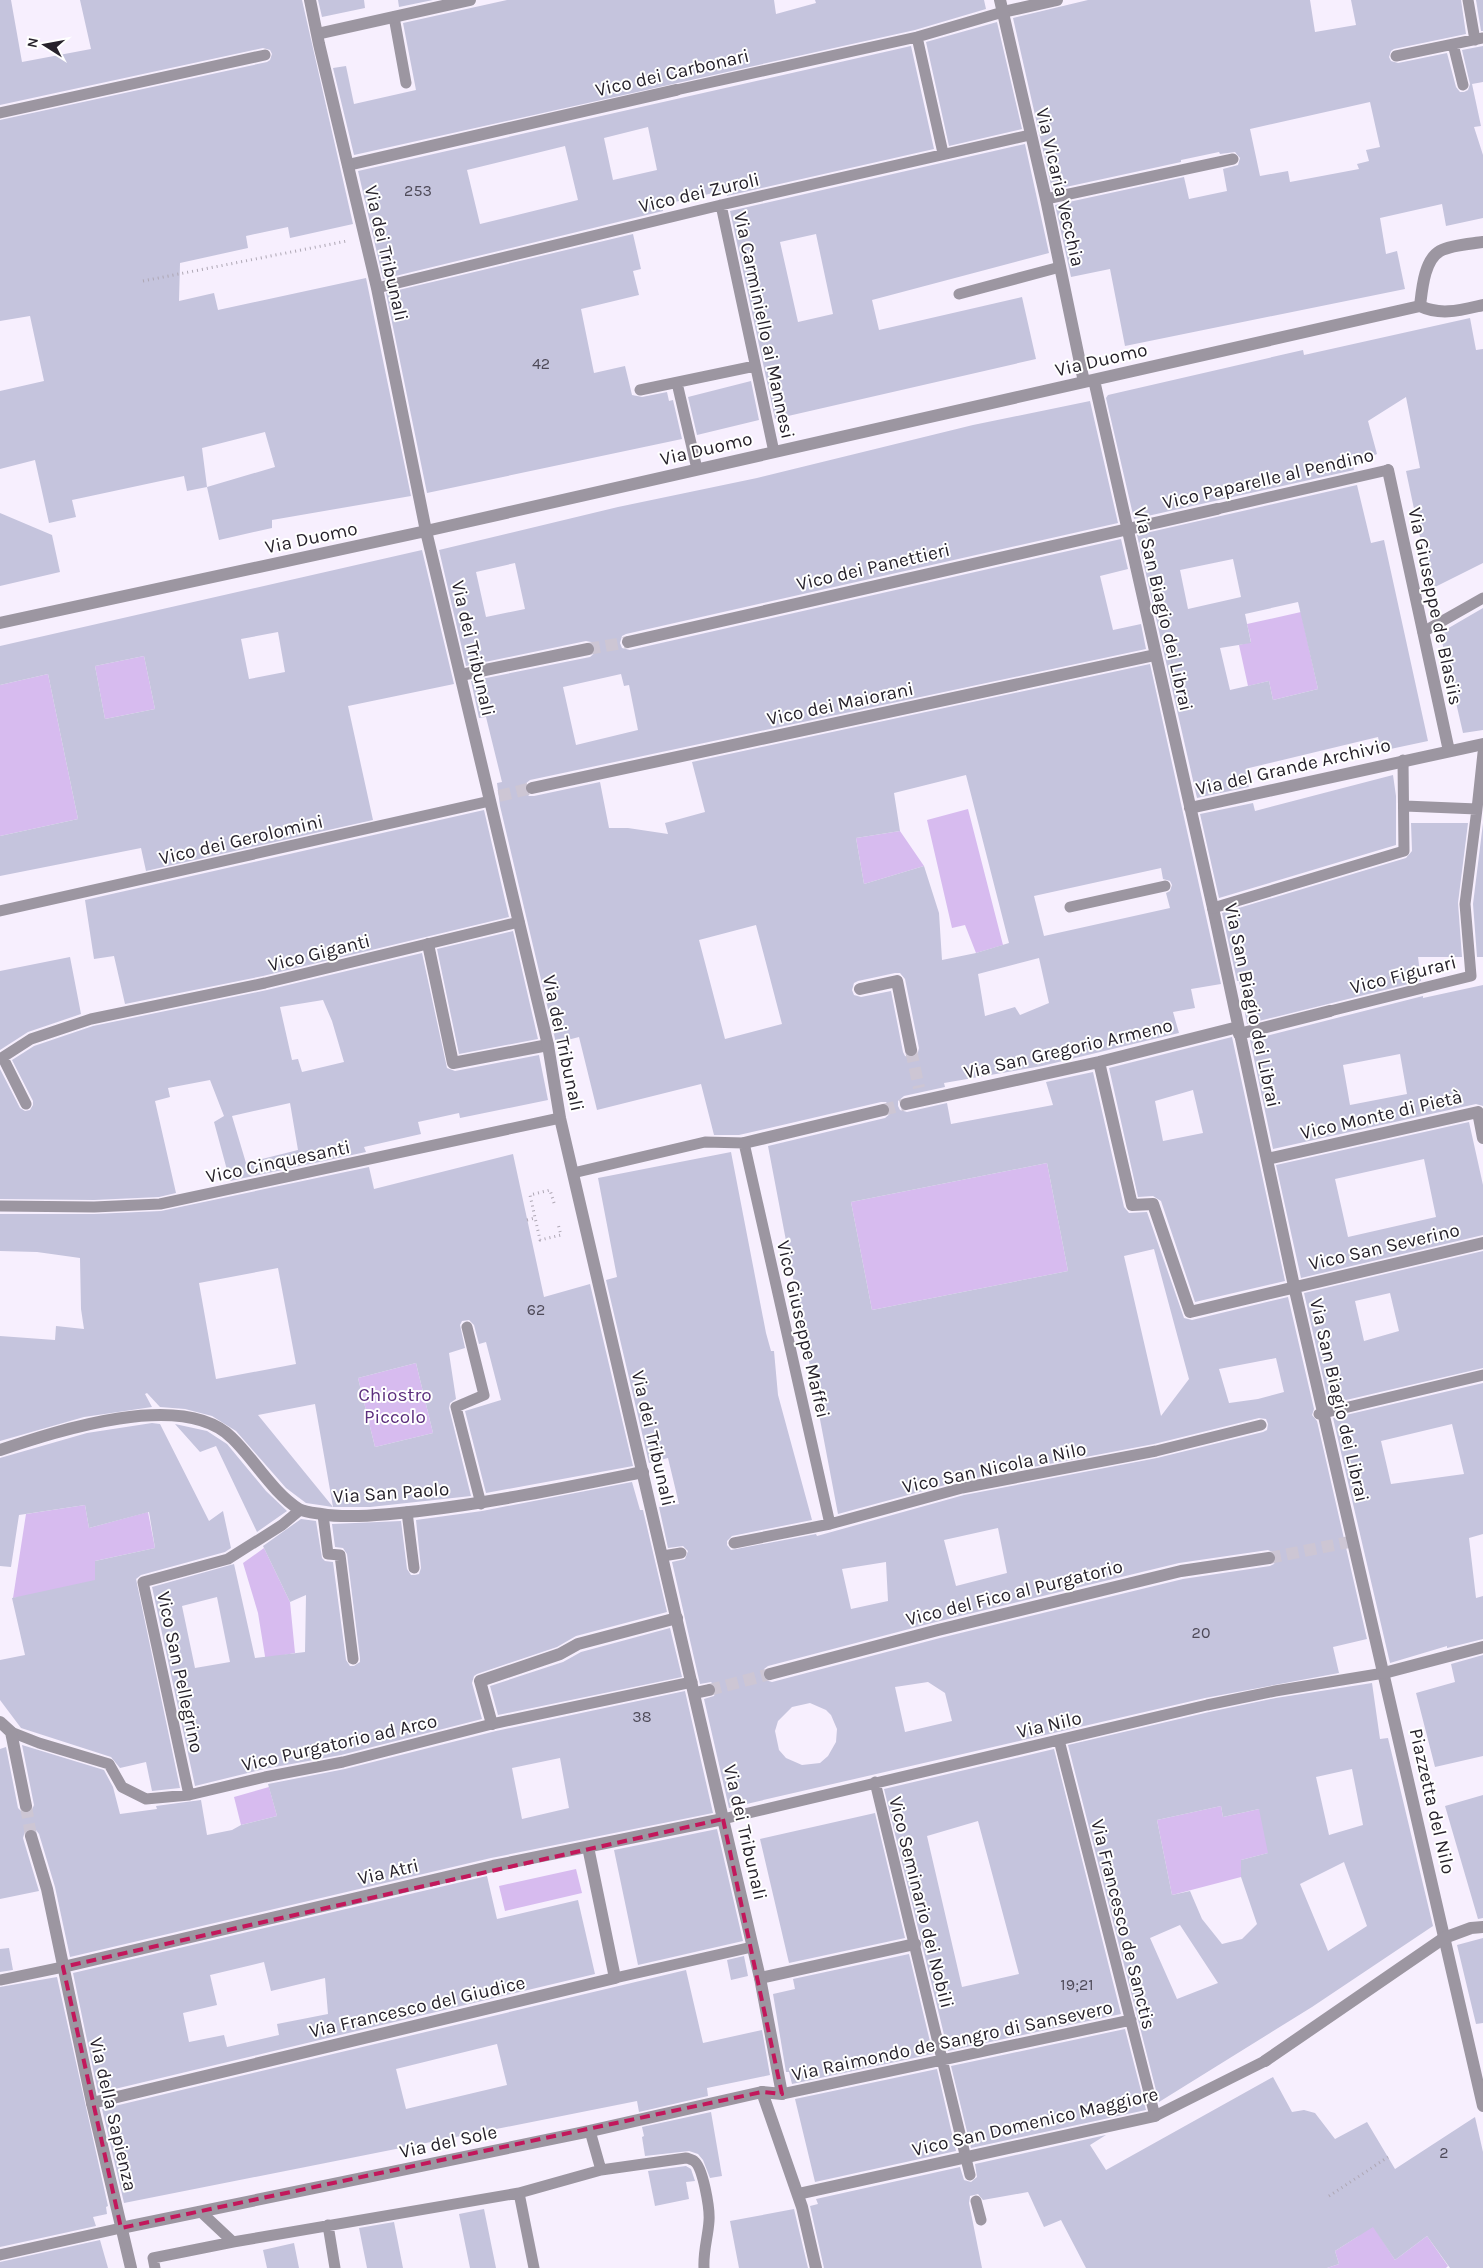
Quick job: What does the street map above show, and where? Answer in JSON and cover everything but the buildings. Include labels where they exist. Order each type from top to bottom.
[{"type":"street","name":"Via dei Tribunali","points":[[310,0],[316,41],[348,164],[377,288],[426,531],[493,798],[519,922],[548,1045],[560,1118],[694,1687],[760,1978],[782,2094]]},
{"type":"street","points":[[316,41],[394,17],[470,0]]},
{"type":"street","points":[[1001,6],[1057,0]]},
{"type":"street","name":"Via Vicaria Vecchia","points":[[1001,6],[1060,267],[1089,381]]},
{"type":"street","name":"Vico dei Carbonari","points":[[348,164],[676,90]]},
{"type":"street","points":[[1420,306],[1423,285],[1433,256],[1441,250],[1483,242]]},
{"type":"street","name":"Via Duomo","points":[[0,623],[426,531],[1420,306],[1431,312],[1448,312],[1483,305]]},
{"type":"street","name":"Via San Biagio dei Librai","points":[[1089,381],[1126,529],[1190,808],[1202,878],[1213,908],[1322,1413],[1384,1673]]},
{"type":"street","name":"Via Giuseppe de Blasiis","points":[[1388,470],[1449,751]]},
{"type":"street","name":"Vico Paparelle al Pendino","points":[[1126,529],[1217,509]]},
{"type":"street","name":"Vico dei Panettieri","points":[[628,642],[1126,529]]},
{"type":"street","points":[[461,675],[588,649]]},
{"type":"street","name":"Vico dei Maiorani","points":[[532,788],[1155,655]]},
{"type":"street","name":"Via del Grande Archivio","points":[[1190,808],[1483,744]]},
{"type":"street","points":[[428,944],[453,1063],[548,1045]]},
{"type":"street","points":[[860,989],[897,981],[911,1050]]},
{"type":"street","name":"Vico Figurari","points":[[1239,1031],[1330,1011]]},
{"type":"street","name":"Via San Gregorio Armeno","points":[[906,1104],[1239,1031]]},
{"type":"street","name":"Vico San Severino","points":[[1099,1062],[1132,1205],[1153,1204],[1190,1312],[1483,1243]]},
{"type":"street","points":[[919,1088],[922,1101]]},
{"type":"street","points":[[744,1143],[883,1110]]},
{"type":"street","name":"Vico Monte di Pietà","points":[[1267,1159],[1478,1112],[1483,1138]]},
{"type":"street","name":"Via San Paolo","points":[[0,1450],[76,1427],[138,1416],[193,1417],[213,1424],[232,1437],[270,1483],[300,1510],[323,1515],[407,1512],[481,1504],[643,1472]]},
{"type":"street","name":"Vico del Fico al Purgatorio","points":[[770,1674],[938,1630],[1182,1571],[1269,1558]]},
{"type":"street","points":[[492,1724],[480,1681],[560,1654],[578,1644],[677,1618]]},
{"type":"street","points":[[1384,1673],[1483,1647]]},
{"type":"street","name":"Piazzetta del Nilo","points":[[1384,1673],[1483,2106]]},
{"type":"street","points":[[694,1687],[709,1690]]},
{"type":"street","points":[[0,1722],[11,1732],[26,1806]]},
{"type":"street","name":"Via Atri","points":[[63,1967],[465,1873],[723,1818]]},
{"type":"street","name":"Via della Sapienza","points":[[31,1836],[47,1889],[92,2103],[131,2268]]},
{"type":"street","points":[[588,1847],[615,1978]]},
{"type":"street","name":"Vico San Domenico Maggiore","points":[[1265,2061],[1444,1938],[1471,1928],[1483,1927]]},
{"type":"street","points":[[760,1978],[915,1944]]},
{"type":"street","name":"Via Francesco del Giudice","points":[[92,2103],[615,1978]]},
{"type":"street","points":[[762,2092],[798,2194],[816,2268]]},
{"type":"street","name":"Via del Sole","points":[[122,2228],[590,2131],[762,2092],[782,2094]]},
{"type":"street","name":"Vico San Domenico Maggiore","points":[[798,2194],[1155,2116]]},
{"type":"lane","points":[[1396,56],[1479,39],[1468,0]]},
{"type":"lane","name":"Vico dei Carbonari","points":[[676,90],[917,37],[1001,6]]},
{"type":"lane","points":[[394,17],[406,83]]},
{"type":"lane","points":[[917,37],[943,153]]},
{"type":"lane","points":[[1454,44],[1463,85]]},
{"type":"lane","points":[[0,113],[265,55]]},
{"type":"lane","name":"Vico dei Zuroli","points":[[377,288],[721,204],[1030,135]]},
{"type":"lane","points":[[1046,200],[1232,159]]},
{"type":"lane","name":"Via Carminiello ai Mannesi","points":[[721,204],[774,452]]},
{"type":"lane","points":[[960,294],[1060,267]]},
{"type":"lane","points":[[640,390],[755,366]]},
{"type":"lane","points":[[677,383],[697,469]]},
{"type":"lane","name":"Vico Paparelle al Pendino","points":[[1217,509],[1388,470]]},
{"type":"lane","points":[[1423,632],[1483,598]]},
{"type":"lane","points":[[1405,806],[1477,810],[1483,753]]},
{"type":"lane","points":[[1213,908],[1404,851],[1403,760]]},
{"type":"lane","name":"Vico dei Gerolomini","points":[[0,910],[493,798]]},
{"type":"lane","name":"Vico Figurari","points":[[1330,1011],[1471,976],[1465,904],[1477,810]]},
{"type":"lane","points":[[1070,907],[1165,886]]},
{"type":"lane","name":"Vico Giganti","points":[[2,1058],[31,1039],[91,1019],[265,983],[519,922]]},
{"type":"lane","points":[[2,1058],[26,1104]]},
{"type":"lane","name":"Vico Cinquesanti","points":[[0,1206],[94,1207],[160,1204],[560,1118]]},
{"type":"lane","points":[[573,1173],[705,1142],[744,1143]]},
{"type":"lane","name":"Vico Giuseppe Maffei","points":[[744,1143],[830,1524]]},
{"type":"lane","points":[[467,1327],[484,1395],[456,1406],[481,1504]]},
{"type":"lane","points":[[1322,1413],[1483,1376]]},
{"type":"lane","name":"Vico San Nicola a Nilo","points":[[734,1543],[830,1524],[962,1488],[1156,1451],[1261,1425]]},
{"type":"lane","name":"Vico San Pellegrino","points":[[190,1795],[144,1582],[228,1559],[282,1525],[300,1510]]},
{"type":"lane","points":[[407,1512],[414,1568]]},
{"type":"lane","points":[[323,1515],[328,1554],[340,1555],[353,1659]]},
{"type":"lane","points":[[663,1556],[681,1553]]},
{"type":"lane","name":"Via Nilo","points":[[723,1818],[1275,1690],[1384,1673]]},
{"type":"lane","name":"Vico Purgatorio ad Arco","points":[[11,1732],[39,1743],[109,1764],[122,1787],[146,1798],[190,1795],[265,1777],[343,1762],[492,1724],[694,1687]]},
{"type":"lane","name":"Via Francesco de Sanctis","points":[[1059,1740],[1155,2116]]},
{"type":"lane","name":"Vico Seminario dei Nobili","points":[[874,1782],[970,2175]]},
{"type":"lane","name":"Via Francesco del Giudice","points":[[615,1978],[752,1948]]},
{"type":"lane","points":[[0,1980],[63,1967]]},
{"type":"lane","name":"Via Raimondo de Sangro di Sansevero","points":[[782,2094],[1130,2020]]},
{"type":"lane","name":"Vico San Domenico Maggiore","points":[[1155,2116],[1265,2061]]},
{"type":"lane","points":[[590,2131],[601,2170]]},
{"type":"lane","points":[[155,2268],[153,2258],[233,2242],[519,2192],[601,2170],[686,2158],[693,2160],[698,2166],[709,2206],[710,2220],[703,2254],[704,2268]]},
{"type":"lane","points":[[519,2192],[534,2268]]},
{"type":"lane","points":[[976,2201],[981,2220]]},
{"type":"lane","points":[[201,2212],[233,2242]]},
{"type":"lane","points":[[328,2225],[335,2268]]},
{"type":"lane","points":[[0,2255],[122,2228]]},
{"type":"path","points":[[143,281],[365,237]]},
{"type":"path","points":[[554,1203],[550,1190],[530,1195],[540,1240],[561,1235],[558,1224]]},
{"type":"path","points":[[527,1220],[535,1218]]},
{"type":"path","points":[[1330,2196],[1388,2157]]},
{"type":"highlighted area","points":[[723,1819],[782,2094],[762,2092],[121,2228],[63,1967]]},
{"type":"green space","points":[[1301,612],[1318,689],[1273,700],[1269,681],[1248,686],[1239,645],[1251,642],[1247,624]]},
{"type":"green space","points":[[144,656],[155,709],[105,719],[95,666]]},
{"type":"green space","points":[[48,674],[78,819],[0,836],[0,685]]},
{"type":"green space","points":[[968,809],[1003,945],[976,953],[965,925],[952,928],[927,820]]},
{"type":"green space","points":[[900,831],[924,866],[864,884],[856,838]]},
{"type":"green space","points":[[1047,1163],[1068,1271],[872,1310],[851,1202]]},
{"type":"green space","name":"Chiostro Piccolo","points":[[416,1363],[433,1433],[375,1447],[358,1378]]},
{"type":"green space","points":[[85,1505],[89,1528],[148,1512],[155,1548],[95,1561],[96,1586],[13,1598],[26,1514]]},
{"type":"green space","points":[[264,1548],[290,1602],[295,1653],[284,1655],[269,1681],[258,1613],[243,1563]]},
{"type":"green space","points":[[269,1787],[277,1816],[241,1825],[234,1797]]},
{"type":"green space","points":[[1221,1806],[1223,1817],[1259,1809],[1287,1848],[1241,1860],[1241,1877],[1172,1895],[1157,1820]]},
{"type":"green space","points":[[576,1869],[582,1893],[505,1911],[499,1886]]},
{"type":"green space","points":[[1372,2224],[1395,2260],[1427,2236],[1448,2266],[1446,2268],[1327,2268],[1339,2264],[1335,2251],[1357,2237]]},
{"type":"tunnel","points":[[588,649],[628,642]]},
{"type":"tunnel","points":[[499,796],[532,788]]},
{"type":"tunnel","points":[[911,1050],[919,1088]]},
{"type":"tunnel","points":[[883,1110],[906,1104]]},
{"type":"tunnel","points":[[1269,1558],[1354,1541]]},
{"type":"tunnel","points":[[709,1690],[770,1674]]},
{"type":"tunnel","points":[[26,1806],[31,1836]]}]
